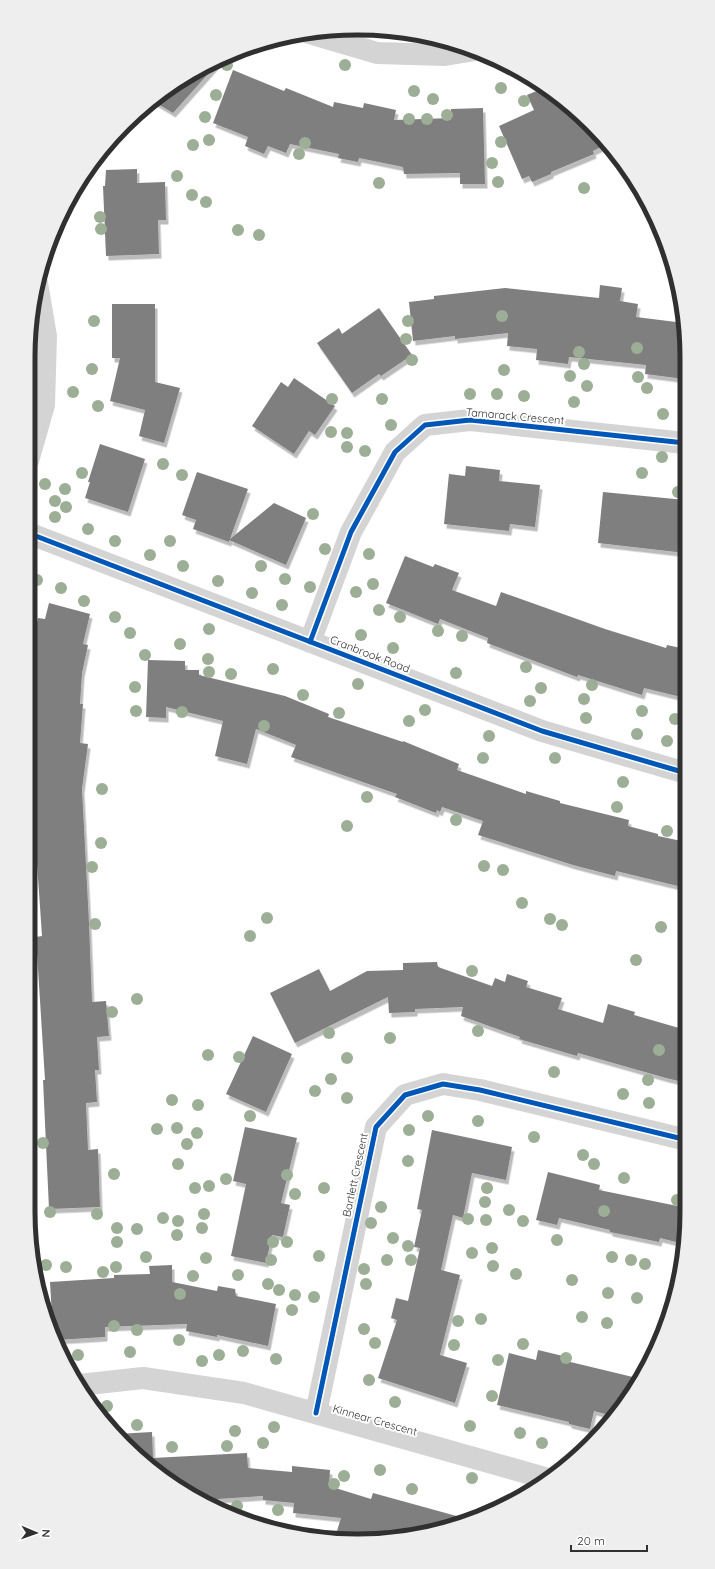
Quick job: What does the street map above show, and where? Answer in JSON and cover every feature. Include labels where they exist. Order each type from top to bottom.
[{"type":"street","points":[[324,37],[377,52],[445,55],[462,52]]},
{"type":"street","points":[[35,437],[44,405],[46,336],[40,301]]},
{"type":"street","name":"Tamarack Crescent","points":[[310,642],[351,532],[396,452],[425,425],[470,420],[680,442]]},
{"type":"street","name":"Cranbrook Road","points":[[35,536],[542,731],[680,771]]},
{"type":"street","name":"Bartlett Crescent","points":[[316,1413],[376,1127],[405,1095],[442,1084],[450,1085],[488,1092],[680,1138]]},
{"type":"street","name":"Kinnear Crescent","points":[[85,1384],[143,1378],[244,1393],[541,1477]]},
{"type":"building","points":[[212,70],[173,113],[158,104],[178,89]]},
{"type":"building","points":[[233,70],[284,91],[286,88],[333,107],[334,102],[363,108],[364,103],[396,110],[394,120],[451,118],[451,109],[483,108],[485,184],[460,184],[460,173],[404,174],[403,167],[359,158],[358,162],[338,158],[339,154],[290,144],[286,153],[268,146],[264,154],[245,146],[248,137],[213,123]]},
{"type":"building","points":[[539,90],[586,129],[601,147],[593,151],[594,154],[551,172],[551,174],[532,182],[529,176],[522,179],[499,126],[534,110],[527,95]]},
{"type":"building","points":[[137,169],[137,183],[165,182],[166,220],[158,220],[159,254],[106,256],[103,186],[105,186],[106,170]]},
{"type":"building","points":[[600,285],[622,288],[620,301],[638,304],[636,317],[678,322],[680,378],[645,374],[646,365],[569,357],[568,364],[536,360],[537,349],[507,346],[508,333],[455,339],[455,336],[413,341],[409,302],[434,299],[434,296],[505,288],[599,298]]},
{"type":"building","points":[[112,304],[155,304],[155,382],[180,388],[164,443],[139,436],[145,410],[110,401],[120,358],[112,358]]},
{"type":"building","points":[[379,308],[412,355],[381,376],[379,374],[352,393],[317,343],[339,328],[342,334]]},
{"type":"building","points":[[294,378],[335,406],[315,435],[309,431],[294,454],[252,426],[281,382],[288,387]]},
{"type":"building","points":[[100,444],[145,459],[128,512],[85,498],[90,482],[88,482]]},
{"type":"building","points":[[466,466],[500,470],[499,481],[540,485],[535,527],[510,524],[509,531],[444,524],[449,474],[465,476]]},
{"type":"building","points":[[197,472],[248,489],[230,539],[274,503],[306,518],[286,565],[229,540],[229,542],[193,529],[196,520],[182,515]]},
{"type":"building","points":[[603,492],[680,500],[680,552],[598,543]]},
{"type":"building","points":[[405,556],[433,567],[435,564],[459,573],[452,590],[496,606],[501,592],[605,629],[666,648],[667,645],[680,648],[680,697],[644,688],[642,695],[578,675],[577,677],[487,643],[488,638],[440,619],[438,624],[386,603]]},
{"type":"building","points":[[49,603],[90,614],[83,644],[88,645],[82,673],[80,704],[83,704],[80,743],[88,744],[82,789],[92,1002],[106,1001],[109,1036],[97,1037],[99,1070],[95,1070],[97,1102],[86,1103],[88,1150],[98,1149],[100,1207],[49,1209],[43,1080],[45,1080],[36,937],[42,936],[37,863],[35,863],[35,738],[37,723],[35,723],[35,630],[38,618],[45,619]]},
{"type":"building","points":[[148,660],[185,661],[185,670],[199,670],[199,675],[285,696],[329,714],[328,717],[403,741],[459,764],[457,770],[526,794],[526,791],[560,801],[560,803],[629,820],[628,826],[658,834],[658,836],[680,841],[680,887],[616,871],[615,876],[573,865],[478,835],[483,821],[442,807],[440,812],[437,810],[436,813],[395,797],[397,794],[291,757],[296,745],[256,729],[247,764],[215,756],[223,721],[166,707],[166,718],[146,717]]},
{"type":"building","points":[[437,962],[438,967],[492,986],[495,978],[505,982],[507,974],[528,981],[526,987],[562,998],[558,1009],[603,1023],[608,1004],[635,1012],[634,1015],[680,1028],[680,1081],[578,1053],[577,1056],[519,1039],[520,1037],[461,1016],[463,1007],[415,1009],[415,1012],[389,1013],[388,997],[295,1043],[270,993],[319,969],[330,991],[367,971],[403,970],[403,963]]},
{"type":"building","points":[[253,1036],[292,1054],[266,1112],[226,1094]]},
{"type":"building","points":[[245,1127],[297,1138],[281,1203],[290,1205],[283,1237],[272,1235],[266,1263],[231,1256],[246,1184],[233,1181]]},
{"type":"building","points":[[432,1130],[512,1147],[506,1180],[472,1173],[463,1218],[453,1215],[441,1270],[460,1275],[440,1355],[467,1363],[455,1403],[378,1378],[397,1320],[391,1318],[396,1298],[408,1301],[420,1248],[414,1247],[422,1210],[417,1209]]},
{"type":"building","points":[[548,1172],[600,1185],[599,1190],[680,1207],[678,1243],[660,1238],[659,1242],[610,1232],[610,1230],[559,1218],[557,1225],[536,1220]]},
{"type":"building","points":[[172,1265],[172,1282],[217,1291],[218,1286],[235,1289],[236,1296],[276,1304],[268,1346],[217,1335],[217,1337],[186,1331],[187,1324],[105,1327],[105,1337],[62,1340],[52,1315],[50,1282],[114,1278],[114,1275],[150,1274],[149,1266]]},
{"type":"building","points":[[538,1350],[563,1356],[562,1360],[634,1377],[608,1415],[594,1411],[590,1429],[569,1424],[569,1422],[497,1405],[509,1353],[536,1360]]},
{"type":"building","points":[[152,1432],[153,1458],[247,1453],[248,1468],[292,1472],[292,1466],[330,1470],[329,1486],[371,1499],[373,1493],[461,1517],[420,1528],[400,1531],[358,1534],[344,1533],[337,1531],[341,1518],[293,1513],[294,1503],[263,1500],[263,1496],[218,1499],[218,1502],[178,1480],[145,1454],[123,1434]]},
{"type":"cycle path","points":[[310,642],[351,532],[395,452],[425,425],[470,420],[680,442]]},
{"type":"cycle path","points":[[35,536],[542,731],[680,771]]},
{"type":"cycle path","points":[[316,1413],[376,1127],[405,1095],[443,1084],[480,1090],[680,1138]]}]
